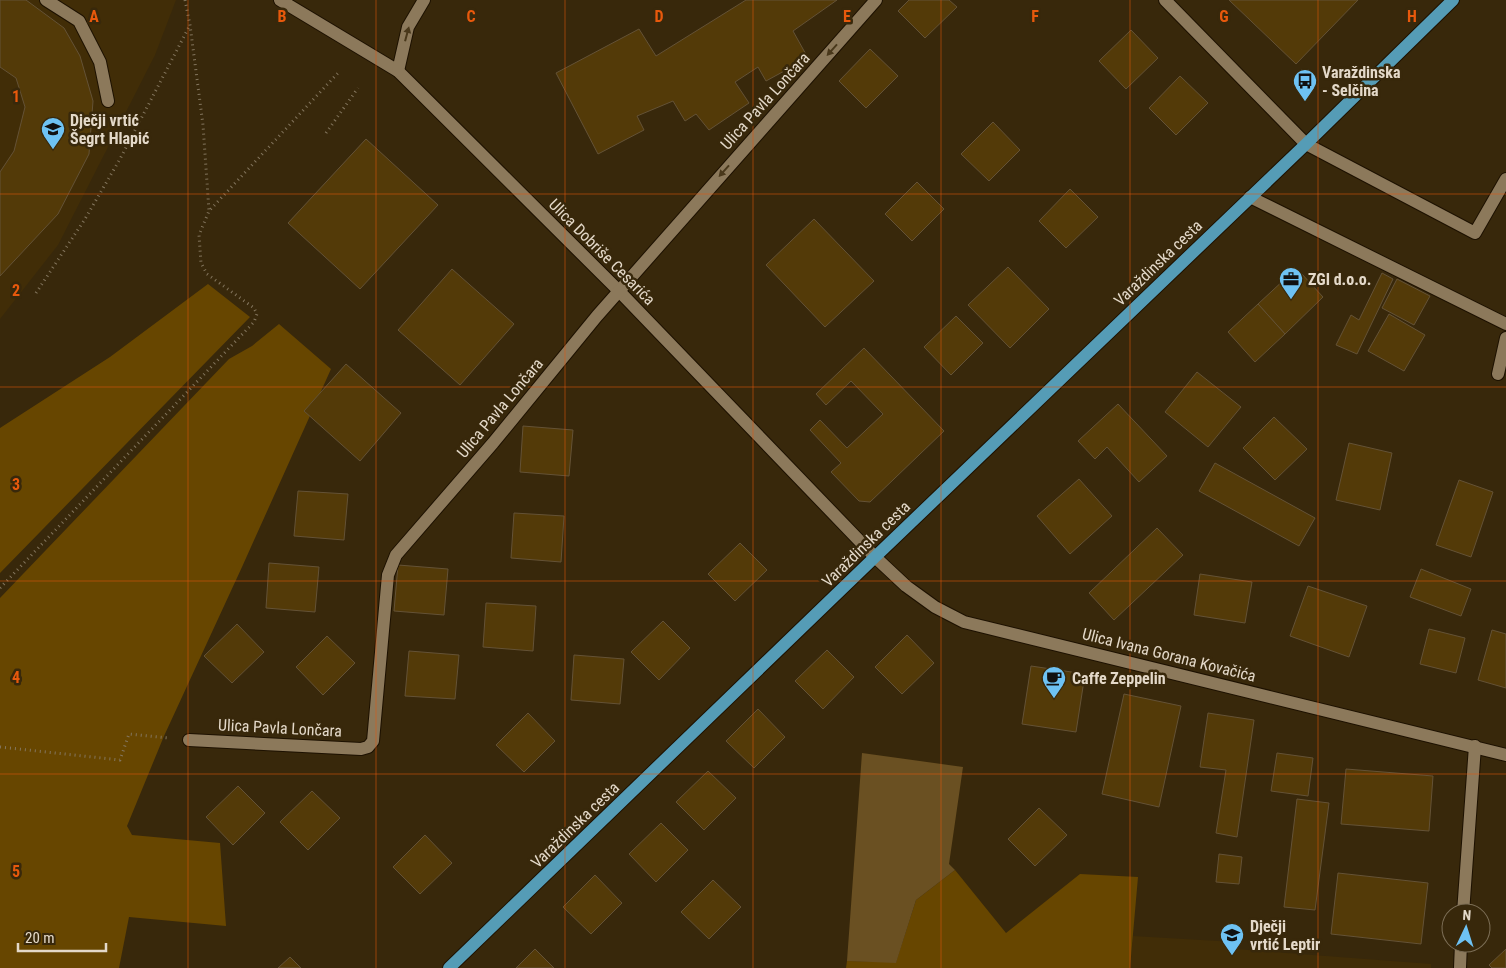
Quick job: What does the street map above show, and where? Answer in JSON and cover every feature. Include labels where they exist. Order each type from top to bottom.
[{"type":"main road","name":"Varaždinska cesta","points":[[450,968],[1306,144],[1453,0]]},
{"type":"street","points":[[46,0],[79,21],[100,62],[108,101]]},
{"type":"street","name":"Ulica Dobriše Cesarića","points":[[280,0],[398,71],[619,291],[875,557]]},
{"type":"street","points":[[398,71],[408,27],[424,0]]},
{"type":"street","name":"Ulica Pavla Lončara","points":[[189,740],[361,749],[368,747],[373,741],[388,575],[396,555],[493,443],[619,291],[876,0]]},
{"type":"street","points":[[1165,0],[1306,144],[1475,233],[1506,179]]},
{"type":"street","points":[[1250,197],[1506,324]]},
{"type":"street","points":[[1498,374],[1506,338]]},
{"type":"street","name":"Ulica Ivana Gorana Kovačića","points":[[875,557],[906,586],[935,607],[964,622],[1506,755]]},
{"type":"street","points":[[1465,903],[1475,746]]},
{"type":"street","points":[[1460,968],[1461,953]]},
{"type":"path","points":[[185,0],[203,124],[209,212]]},
{"type":"path","points":[[36,293],[120,158],[190,25]]},
{"type":"path","points":[[0,588],[254,322],[257,314],[254,308],[207,274],[201,263],[199,235],[209,212],[338,73]]},
{"type":"path","points":[[326,133],[358,88]]},
{"type":"path","points":[[0,747],[120,760],[129,734],[189,740]]},
{"type":"shaded area","name":"Dječji vrtić Šegrt Hlapić","points":[[0,0],[176,0],[155,55],[58,245],[0,319]]},
{"type":"shaded area","points":[[208,284],[250,317],[0,573],[0,428],[110,357]]},
{"type":"shaded area","points":[[279,324],[331,369],[164,736],[127,826],[132,835],[220,843],[226,926],[129,917],[119,968],[0,968],[0,598],[229,359],[252,346]]},
{"type":"shaded area","points":[[862,753],[963,767],[949,864],[955,870],[916,900],[896,963],[847,961]]},
{"type":"shaded area","points":[[955,870],[1006,933],[1080,874],[1138,877],[1130,968],[846,968],[847,961],[896,962],[916,900]]},
{"type":"shaded area","name":"Dječji vrtić Leptir","points":[[1133,936],[1235,942],[1235,949],[1431,964],[1431,968],[1130,968]]},
{"type":"building","points":[[0,0],[26,0],[64,28],[80,56],[93,101],[89,154],[58,214],[0,276],[0,172],[14,151],[25,107],[16,78],[0,67]]},
{"type":"building","points":[[746,0],[837,0],[793,31],[808,58],[766,81],[758,67],[735,82],[749,103],[709,130],[696,114],[685,121],[673,101],[637,116],[644,130],[598,154],[556,73],[639,29],[656,56]]},
{"type":"building","points":[[909,0],[949,0],[957,7],[925,38],[898,11]]},
{"type":"building","points":[[1229,0],[1358,0],[1296,64]]},
{"type":"building","points":[[1131,30],[1158,58],[1126,89],[1099,61]]},
{"type":"building","points":[[870,49],[898,76],[866,108],[839,81]]},
{"type":"building","points":[[1180,76],[1208,103],[1176,135],[1149,108]]},
{"type":"building","points":[[993,122],[1020,150],[989,181],[961,154]]},
{"type":"building","points":[[366,139],[438,205],[360,289],[288,223]]},
{"type":"building","points":[[917,182],[944,209],[912,241],[885,214]]},
{"type":"building","points":[[1070,189],[1098,217],[1066,248],[1039,221]]},
{"type":"building","points":[[814,219],[874,281],[825,327],[766,265]]},
{"type":"building","points":[[1008,267],[1049,309],[1010,348],[968,305]]},
{"type":"building","points":[[452,269],[514,324],[460,385],[398,330]]},
{"type":"building","name":"ZGI d.o.o.","points":[[1301,273],[1323,297],[1285,334],[1258,304],[1286,278],[1290,282]]},
{"type":"building","points":[[1382,273],[1393,279],[1357,354],[1336,345],[1351,315],[1359,320]]},
{"type":"building","points":[[1397,279],[1430,296],[1414,325],[1382,308]]},
{"type":"building","points":[[1258,304],[1285,334],[1255,362],[1228,332]]},
{"type":"building","points":[[1389,314],[1425,335],[1404,371],[1368,351]]},
{"type":"building","points":[[956,316],[983,343],[951,375],[924,347]]},
{"type":"building","points":[[864,348],[944,431],[870,502],[859,501],[831,472],[841,463],[810,430],[820,420],[847,448],[883,414],[851,381],[826,405],[816,394]]},
{"type":"building","points":[[346,364],[401,413],[360,461],[304,411]]},
{"type":"building","points":[[1197,372],[1241,407],[1208,447],[1165,412]]},
{"type":"building","points":[[1118,404],[1167,456],[1139,482],[1107,447],[1095,459],[1078,441]]},
{"type":"building","points":[[1274,417],[1307,449],[1275,480],[1243,448]]},
{"type":"building","points":[[523,426],[573,430],[569,476],[520,472]]},
{"type":"building","points":[[1349,443],[1392,453],[1380,510],[1336,500]]},
{"type":"building","points":[[1215,463],[1315,518],[1299,546],[1199,491]]},
{"type":"building","points":[[1079,479],[1112,516],[1070,554],[1037,516]]},
{"type":"building","points":[[1459,480],[1493,492],[1471,557],[1436,545]]},
{"type":"building","points":[[298,491],[348,494],[344,540],[294,536]]},
{"type":"building","points":[[514,513],[564,516],[561,562],[511,558]]},
{"type":"building","points":[[1157,528],[1183,555],[1114,620],[1089,593]]},
{"type":"building","points":[[740,543],[767,570],[735,601],[708,574]]},
{"type":"building","points":[[269,563],[319,567],[315,612],[266,608]]},
{"type":"building","points":[[398,565],[448,569],[444,615],[394,611]]},
{"type":"building","points":[[1421,569],[1471,589],[1461,616],[1410,597]]},
{"type":"building","points":[[1200,574],[1252,582],[1245,623],[1194,615]]},
{"type":"building","points":[[1308,586],[1367,606],[1349,657],[1290,636]]},
{"type":"building","points":[[486,603],[536,606],[533,651],[483,647]]},
{"type":"building","points":[[663,621],[690,648],[659,680],[631,652]]},
{"type":"building","points":[[237,624],[264,652],[232,683],[204,656]]},
{"type":"building","points":[[1429,629],[1465,638],[1456,673],[1420,664]]},
{"type":"building","points":[[1492,630],[1506,634],[1506,688],[1478,680]]},
{"type":"building","points":[[907,635],[934,663],[902,694],[875,667]]},
{"type":"building","points":[[327,636],[355,663],[323,695],[296,667]]},
{"type":"building","points":[[827,650],[854,677],[823,709],[795,681]]},
{"type":"building","points":[[409,651],[459,655],[455,699],[405,696]]},
{"type":"building","points":[[574,655],[624,659],[620,704],[571,700]]},
{"type":"building","name":"Caffe Zeppelin","points":[[1031,666],[1085,674],[1076,732],[1022,724]]},
{"type":"building","points":[[1124,694],[1181,706],[1159,807],[1102,794]]},
{"type":"building","points":[[758,709],[785,737],[754,768],[726,741]]},
{"type":"building","points":[[528,713],[555,741],[524,772],[496,745]]},
{"type":"building","points":[[1208,713],[1254,720],[1237,837],[1216,833],[1226,770],[1200,767]]},
{"type":"building","points":[[1277,753],[1313,758],[1308,796],[1271,791]]},
{"type":"building","points":[[1346,769],[1433,776],[1429,831],[1341,824]]},
{"type":"building","points":[[708,771],[736,798],[704,830],[676,802]]},
{"type":"building","points":[[238,786],[265,813],[233,845],[206,817]]},
{"type":"building","points":[[312,791],[340,818],[308,850],[280,822]]},
{"type":"building","points":[[1297,799],[1329,803],[1315,910],[1284,907]]},
{"type":"building","points":[[1039,808],[1067,835],[1035,866],[1008,839]]},
{"type":"building","points":[[661,823],[688,850],[656,882],[629,854]]},
{"type":"building","points":[[425,835],[452,863],[420,894],[393,867]]},
{"type":"building","points":[[1219,854],[1242,857],[1239,884],[1216,882]]},
{"type":"building","points":[[1338,873],[1428,883],[1421,944],[1331,934]]},
{"type":"building","points":[[595,875],[622,903],[591,934],[563,907]]},
{"type":"building","points":[[713,880],[741,907],[709,939],[681,912]]},
{"type":"building","points":[[535,949],[554,968],[516,968]]},
{"type":"building","points":[[1506,949],[1506,968],[1492,968],[1489,965]]},
{"type":"building","points":[[290,957],[301,968],[278,968]]},
{"type":"place","name":"Varaždinska - Selčina","points":[[1305,102]]},
{"type":"place","name":"Dječji vrtić Šegrt Hlapić","points":[[53,150]]},
{"type":"place","name":"ZGI d.o.o.","points":[[1291,300]]},
{"type":"place","name":"Caffe Zeppelin","points":[[1054,699]]},
{"type":"place","name":"Dječji vrtić Leptir","points":[[1232,956]]}]
